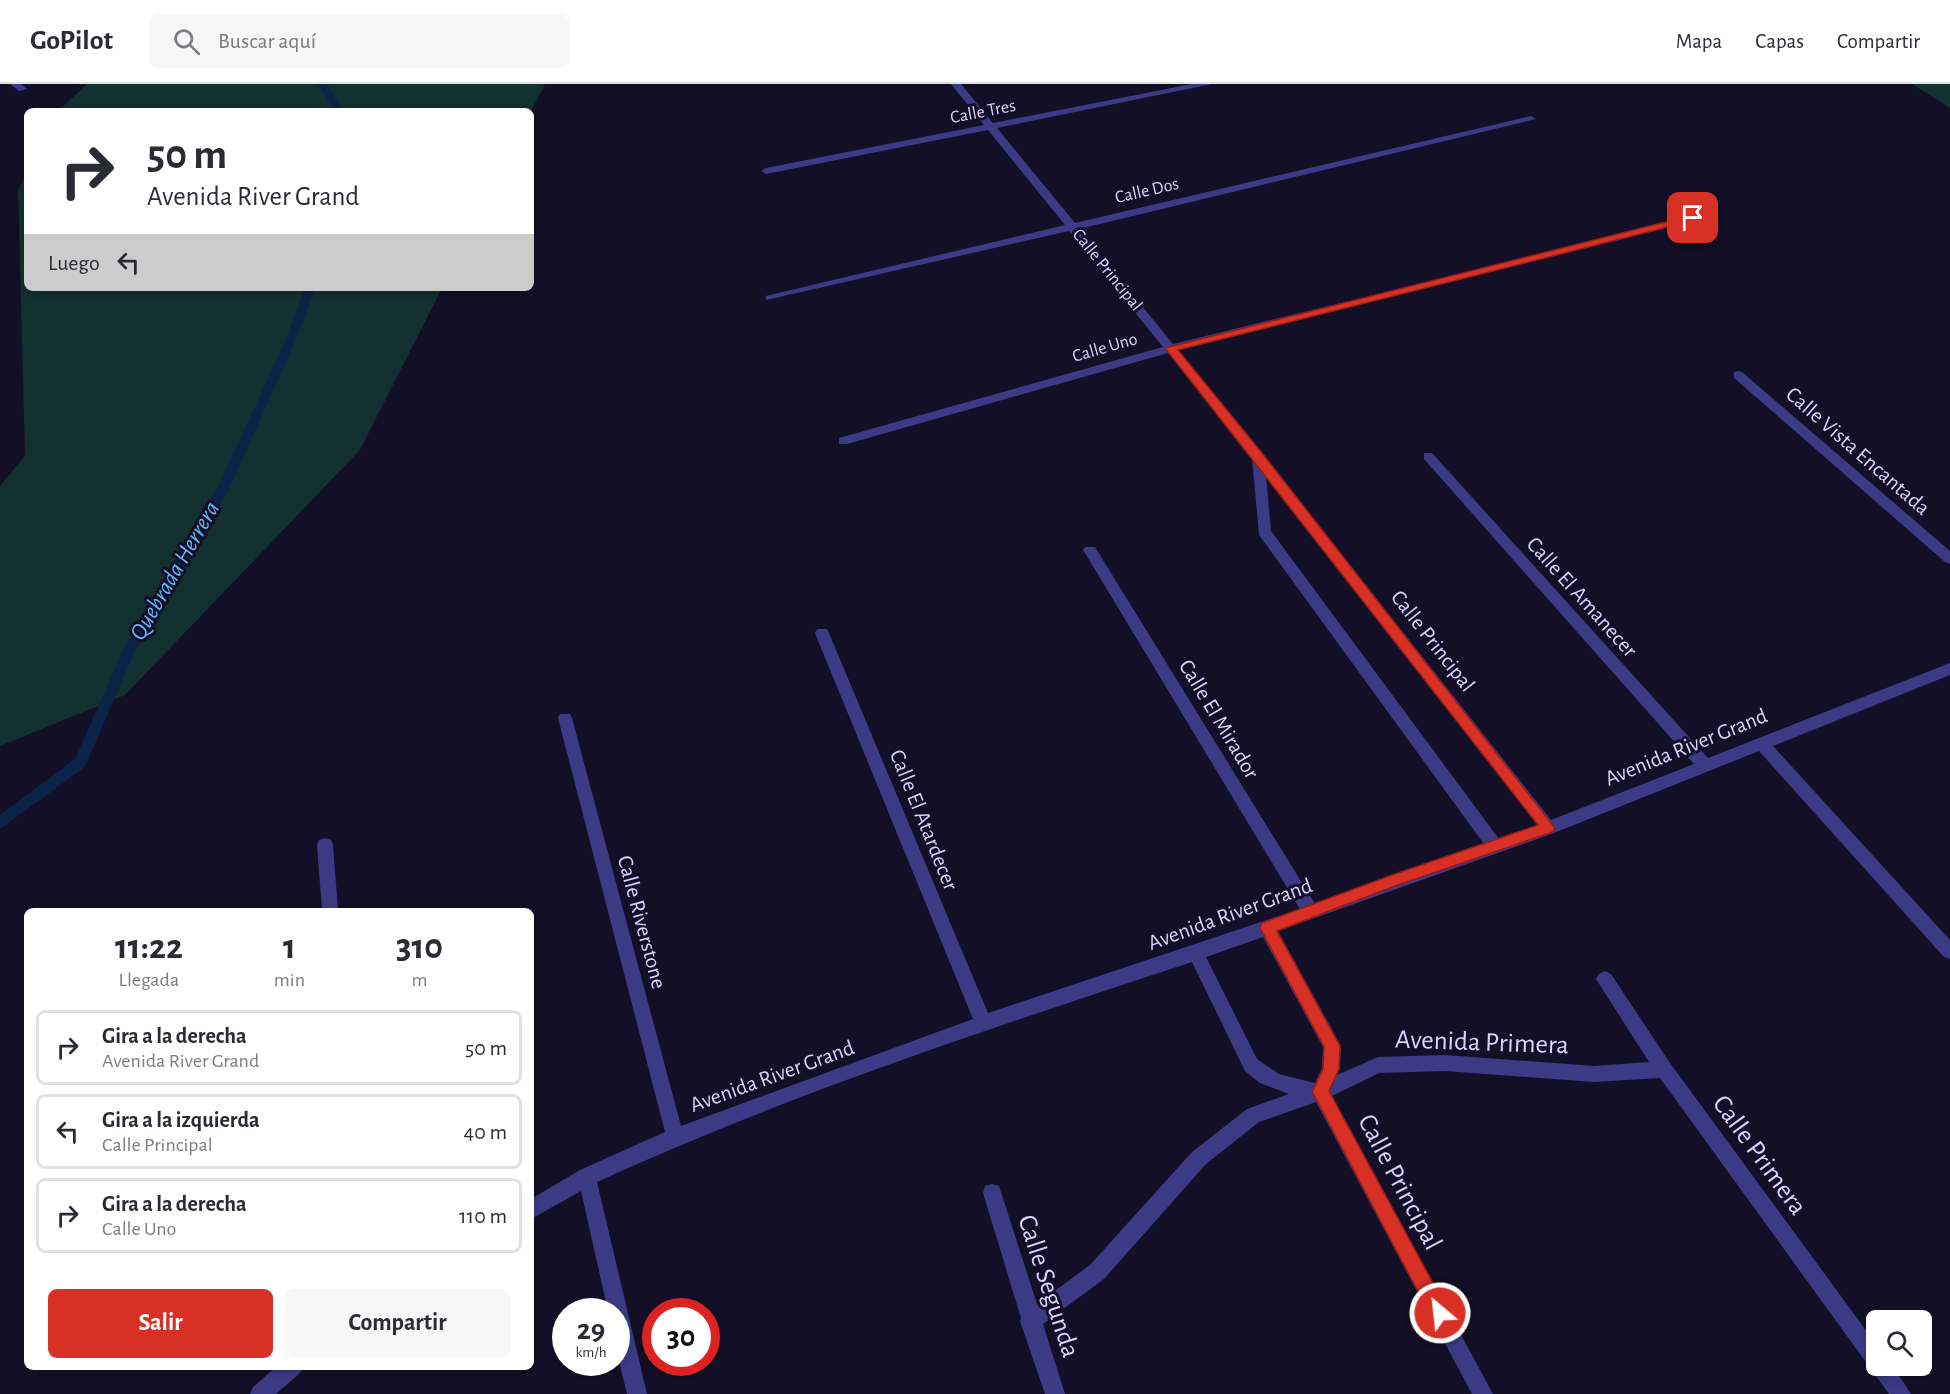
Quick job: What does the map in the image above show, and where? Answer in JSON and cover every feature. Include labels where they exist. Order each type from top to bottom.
[{"type":"street","name":"Calle Principal","points":[[956,84],[1258,456],[1548,828]]},
{"type":"street","name":"Calle Tres","points":[[766,171],[1207,84]]},
{"type":"street","name":"Calle Dos","points":[[771,298],[1071,225],[1531,119]]},
{"type":"street","name":"Calle Uno","points":[[843,441],[1171,348],[1693,218]]},
{"type":"street","name":"Calle Vista Encantada","points":[[1738,375],[1950,559]]},
{"type":"street","points":[[1258,456],[1264,532],[1494,844]]},
{"type":"street","name":"Calle El Amanecer","points":[[1428,456],[1705,765]]},
{"type":"street","name":"Calle El Mirador","points":[[1090,550],[1310,910]]},
{"type":"street","name":"Calle El Atardecer","points":[[822,633],[983,1023]]},
{"type":"street","name":"Avenida River Grand","points":[[534,1208],[588,1177],[675,1137],[983,1023],[1196,953],[1494,844],[1548,828],[1950,669]]},
{"type":"street","name":"Calle Riverstone","points":[[565,718],[675,1137]]},
{"type":"street","points":[[1761,743],[1950,952]]},
{"type":"street","points":[[325,845],[330,908]]},
{"type":"street","points":[[1196,953],[1251,1065],[1260,1075],[1286,1085],[1320,1092],[1331,1069],[1332,1046],[1267,928]]},
{"type":"street","name":"Calle Primera","points":[[1605,979],[1664,1069],[1866,1346]]},
{"type":"street","name":"Avenida Primera","points":[[1030,1322],[1097,1272],[1198,1158],[1253,1115],[1320,1092],[1378,1065],[1445,1063],[1594,1074],[1664,1069]]},
{"type":"street","name":"Calle Principal","points":[[1320,1092],[1483,1394]]},
{"type":"street","points":[[588,1177],[636,1394]]},
{"type":"street","name":"Calle Segunda","points":[[992,1193],[1030,1322],[1055,1394]]},
{"type":"street","points":[[260,1394],[288,1370]]},
{"type":"street","points":[[1888,1376],[1901,1394]]},
{"type":"green space","points":[[87,84],[545,84],[533,108],[61,108]]},
{"type":"green space","points":[[1912,84],[1950,84],[1950,108]]},
{"type":"green space","points":[[24,178],[24,291],[440,291],[360,450],[125,695],[0,746],[0,486],[25,456],[18,190]]},
{"type":"waterway","name":"Quebrada Herrera","points":[[322,84],[337,108]]},
{"type":"waterway","name":"Quebrada Herrera","points":[[0,823],[80,763],[129,650],[224,487],[289,344],[309,291]]},
{"type":"route","points":[[1440,1313],[1320,1092],[1331,1069],[1332,1046],[1267,928],[1310,910],[1494,844],[1548,828],[1171,348],[1693,218]]}]
